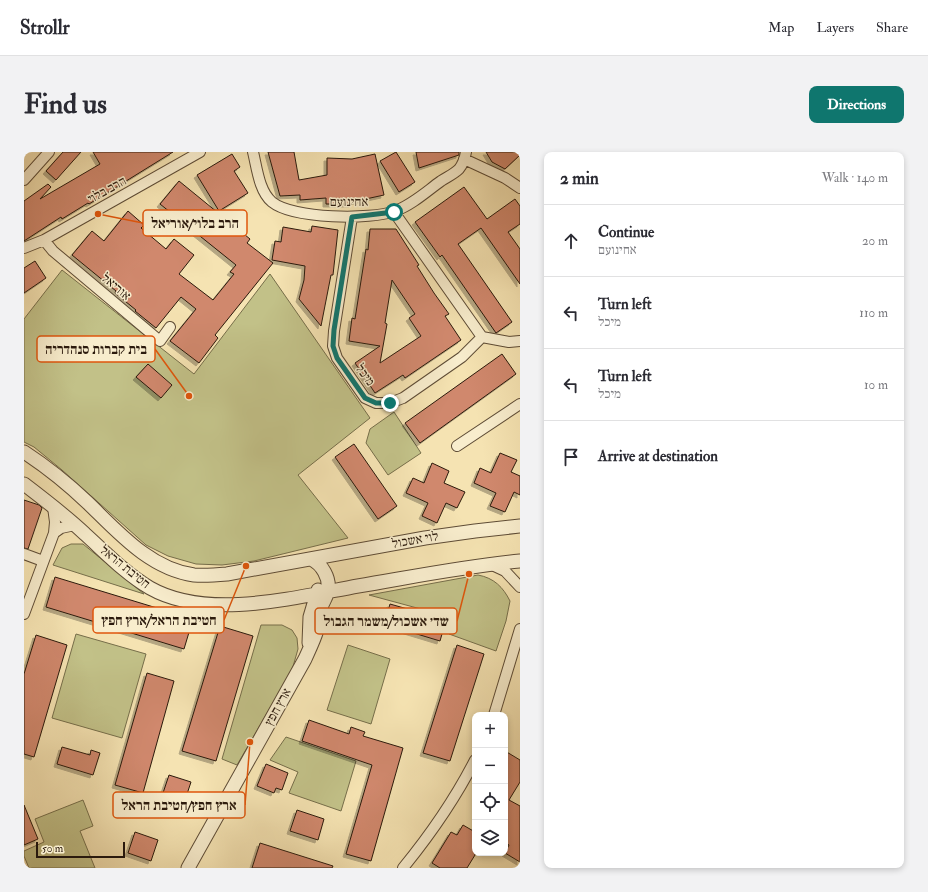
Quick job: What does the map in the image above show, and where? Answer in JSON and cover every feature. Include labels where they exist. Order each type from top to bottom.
[{"type":"street","points":[[24,180],[49,152]]},
{"type":"street","name":"הרב בלוי","points":[[24,248],[44,240],[200,152]]},
{"type":"street","name":"אחינועם","points":[[252,152],[263,190],[267,197],[285,209],[303,213],[352,217],[394,212],[405,207],[458,170],[465,156],[520,188]]},
{"type":"street","points":[[394,212],[482,338],[509,342],[520,341]]},
{"type":"street","name":"מיכל","points":[[352,217],[334,330],[333,346],[337,358],[365,398],[376,403],[390,403],[404,398],[462,357],[482,338]]},
{"type":"street","name":"אוריאל","points":[[44,240],[53,251],[160,341],[170,327]]},
{"type":"street","points":[[456,446],[520,404]]},
{"type":"street","name":"חטיבת הראל","points":[[24,452],[44,466],[78,494],[136,548],[149,558],[178,571],[194,575],[211,576],[311,559]]},
{"type":"street","name":"חטיבת הראל","points":[[24,484],[75,525],[136,578],[151,589],[170,597],[206,605],[229,606],[274,601],[322,593]]},
{"type":"street","points":[[24,614],[54,533],[55,522],[53,507]]},
{"type":"street","points":[[54,533],[61,528],[75,525]]},
{"type":"street","name":"לוי אשכול","points":[[311,559],[475,530],[520,526]]},
{"type":"street","points":[[24,554],[43,561]]},
{"type":"street","name":"ארץ חפץ","points":[[188,868],[305,660],[315,637],[322,605],[322,593],[328,581],[325,573],[333,555]]},
{"type":"street","points":[[311,559],[320,565],[325,573]]},
{"type":"street","points":[[322,593],[490,564],[520,561]]},
{"type":"street","points":[[490,564],[505,571],[520,586]]},
{"type":"street","points":[[495,712],[520,629]]},
{"type":"street","points":[[403,868],[422,844],[454,797],[472,765]]},
{"type":"shaded area","points":[[62,270],[194,374],[270,274],[370,418],[298,475],[348,538],[254,561],[222,565],[196,564],[168,556],[146,545],[62,470],[34,447],[24,442],[24,319]]},
{"type":"shaded area","points":[[394,412],[421,453],[388,475],[366,443],[370,429]]},
{"type":"shaded area","points":[[71,544],[83,544],[144,594],[53,565],[62,548]]},
{"type":"shaded area","points":[[478,575],[489,578],[501,587],[510,601],[506,621],[496,651],[449,634],[454,618],[369,595]]},
{"type":"shaded area","points":[[261,625],[282,625],[292,630],[297,638],[298,649],[292,670],[237,765],[222,759]]},
{"type":"shaded area","points":[[76,634],[146,654],[122,738],[52,718]]},
{"type":"shaded area","points":[[348,645],[390,659],[371,724],[327,710]]},
{"type":"shaded area","points":[[286,737],[356,761],[341,811],[289,793],[298,772],[270,760]]},
{"type":"shaded area","points":[[83,800],[93,826],[80,831],[95,868],[29,868],[24,856],[24,851],[44,842],[35,819]]},
{"type":"building","points":[[63,152],[81,152],[56,180],[46,171]]},
{"type":"building","points":[[93,152],[173,152],[89,204],[88,203],[62,219],[61,217],[24,241],[24,201],[48,184],[51,187],[40,199],[100,164]]},
{"type":"building","points":[[268,152],[294,152],[299,180],[327,175],[327,158],[352,159],[375,154],[384,195],[352,202],[352,204],[326,204],[326,198],[300,200],[300,195],[280,196]]},
{"type":"building","points":[[396,152],[415,182],[399,192],[380,161]]},
{"type":"building","points":[[416,152],[459,152],[459,155],[419,168]]},
{"type":"building","points":[[486,152],[520,152],[520,155],[505,169],[492,162]]},
{"type":"building","points":[[232,154],[240,167],[234,171],[248,193],[219,211],[197,175]]},
{"type":"building","points":[[179,181],[250,239],[247,243],[273,263],[215,335],[218,338],[199,363],[170,341],[196,309],[181,297],[156,328],[115,293],[116,291],[72,255],[92,231],[104,241],[128,211],[144,225],[141,228],[166,249],[174,239],[194,255],[179,274],[213,300],[234,274],[230,272],[236,265],[160,204]]},
{"type":"building","points":[[464,187],[487,219],[515,199],[520,206],[520,224],[508,232],[520,249],[520,284],[481,228],[458,244],[512,322],[496,333],[442,255],[440,257],[415,222]]},
{"type":"building","points":[[312,226],[338,230],[333,275],[331,275],[321,326],[299,299],[304,280],[305,266],[272,260],[275,241],[281,242],[283,227],[311,232]]},
{"type":"building","points":[[370,229],[396,229],[419,265],[417,266],[449,314],[445,316],[461,340],[405,378],[403,375],[375,393],[355,363],[380,346],[349,341],[352,318],[355,319],[366,249],[368,250]],"holes":[[[392,280],[415,314],[409,318],[421,336],[380,363],[387,324],[385,323]]]},
{"type":"building","points":[[35,261],[46,278],[24,293],[24,268]]},
{"type":"building","points":[[502,354],[516,374],[420,443],[405,423]]},
{"type":"building","points":[[148,364],[172,385],[161,398],[136,377]]},
{"type":"building","points":[[354,444],[397,506],[378,519],[335,457]]},
{"type":"building","points":[[500,453],[517,460],[511,472],[520,476],[520,495],[514,492],[505,512],[490,506],[496,493],[474,483],[480,468],[491,473]]},
{"type":"building","points":[[432,463],[449,471],[444,483],[465,492],[457,508],[446,503],[437,523],[422,516],[428,503],[406,493],[413,478],[424,483]]},
{"type":"building","points":[[24,500],[39,505],[42,508],[28,549],[24,548]]},
{"type":"building","points":[[55,577],[193,619],[184,649],[46,607]]},
{"type":"building","points":[[390,604],[446,620],[440,641],[384,624]]},
{"type":"building","points":[[220,626],[253,636],[216,761],[182,751]]},
{"type":"building","points":[[36,635],[67,645],[34,757],[24,754],[24,674]]},
{"type":"building","points":[[457,645],[484,654],[450,761],[423,753]]},
{"type":"building","points":[[147,673],[174,681],[143,793],[115,785]]},
{"type":"building","points":[[309,720],[349,734],[351,727],[365,732],[363,736],[403,748],[371,861],[346,854],[372,765],[302,741]]},
{"type":"building","points":[[62,747],[90,755],[91,750],[100,753],[93,775],[57,764]]},
{"type":"building","points":[[508,753],[520,760],[520,782],[509,800],[520,806],[520,862],[508,855]]},
{"type":"building","points":[[266,764],[288,773],[282,790],[276,788],[274,793],[257,786]]},
{"type":"building","points":[[169,775],[191,782],[184,803],[162,796]]},
{"type":"building","points":[[24,805],[38,839],[24,845]]},
{"type":"building","points":[[297,810],[324,819],[318,840],[290,831]]},
{"type":"building","points":[[463,825],[472,830],[472,856],[474,856],[467,868],[440,868],[432,863],[451,832],[457,835]]},
{"type":"building","points":[[135,832],[158,840],[151,861],[128,853]]},
{"type":"building","points":[[260,843],[333,866],[332,868],[252,868]]},
{"type":"place","name":"הרב בלוי/אוריאל","points":[[98,214]]},
{"type":"place","name":"בית קברות סנהדריה","points":[[189,396]]},
{"type":"place","name":"חטיבת הראל/ארץ חפץ","points":[[246,566]]},
{"type":"place","name":"שד׳ אשכול/משמר הגבול","points":[[469,574]]},
{"type":"place","name":"ארץ חפץ/חטיבת הראל","points":[[250,742]]},
{"type":"route","points":[[390,403],[376,403],[365,398],[337,358],[333,346],[334,330],[352,217],[394,212]]}]
